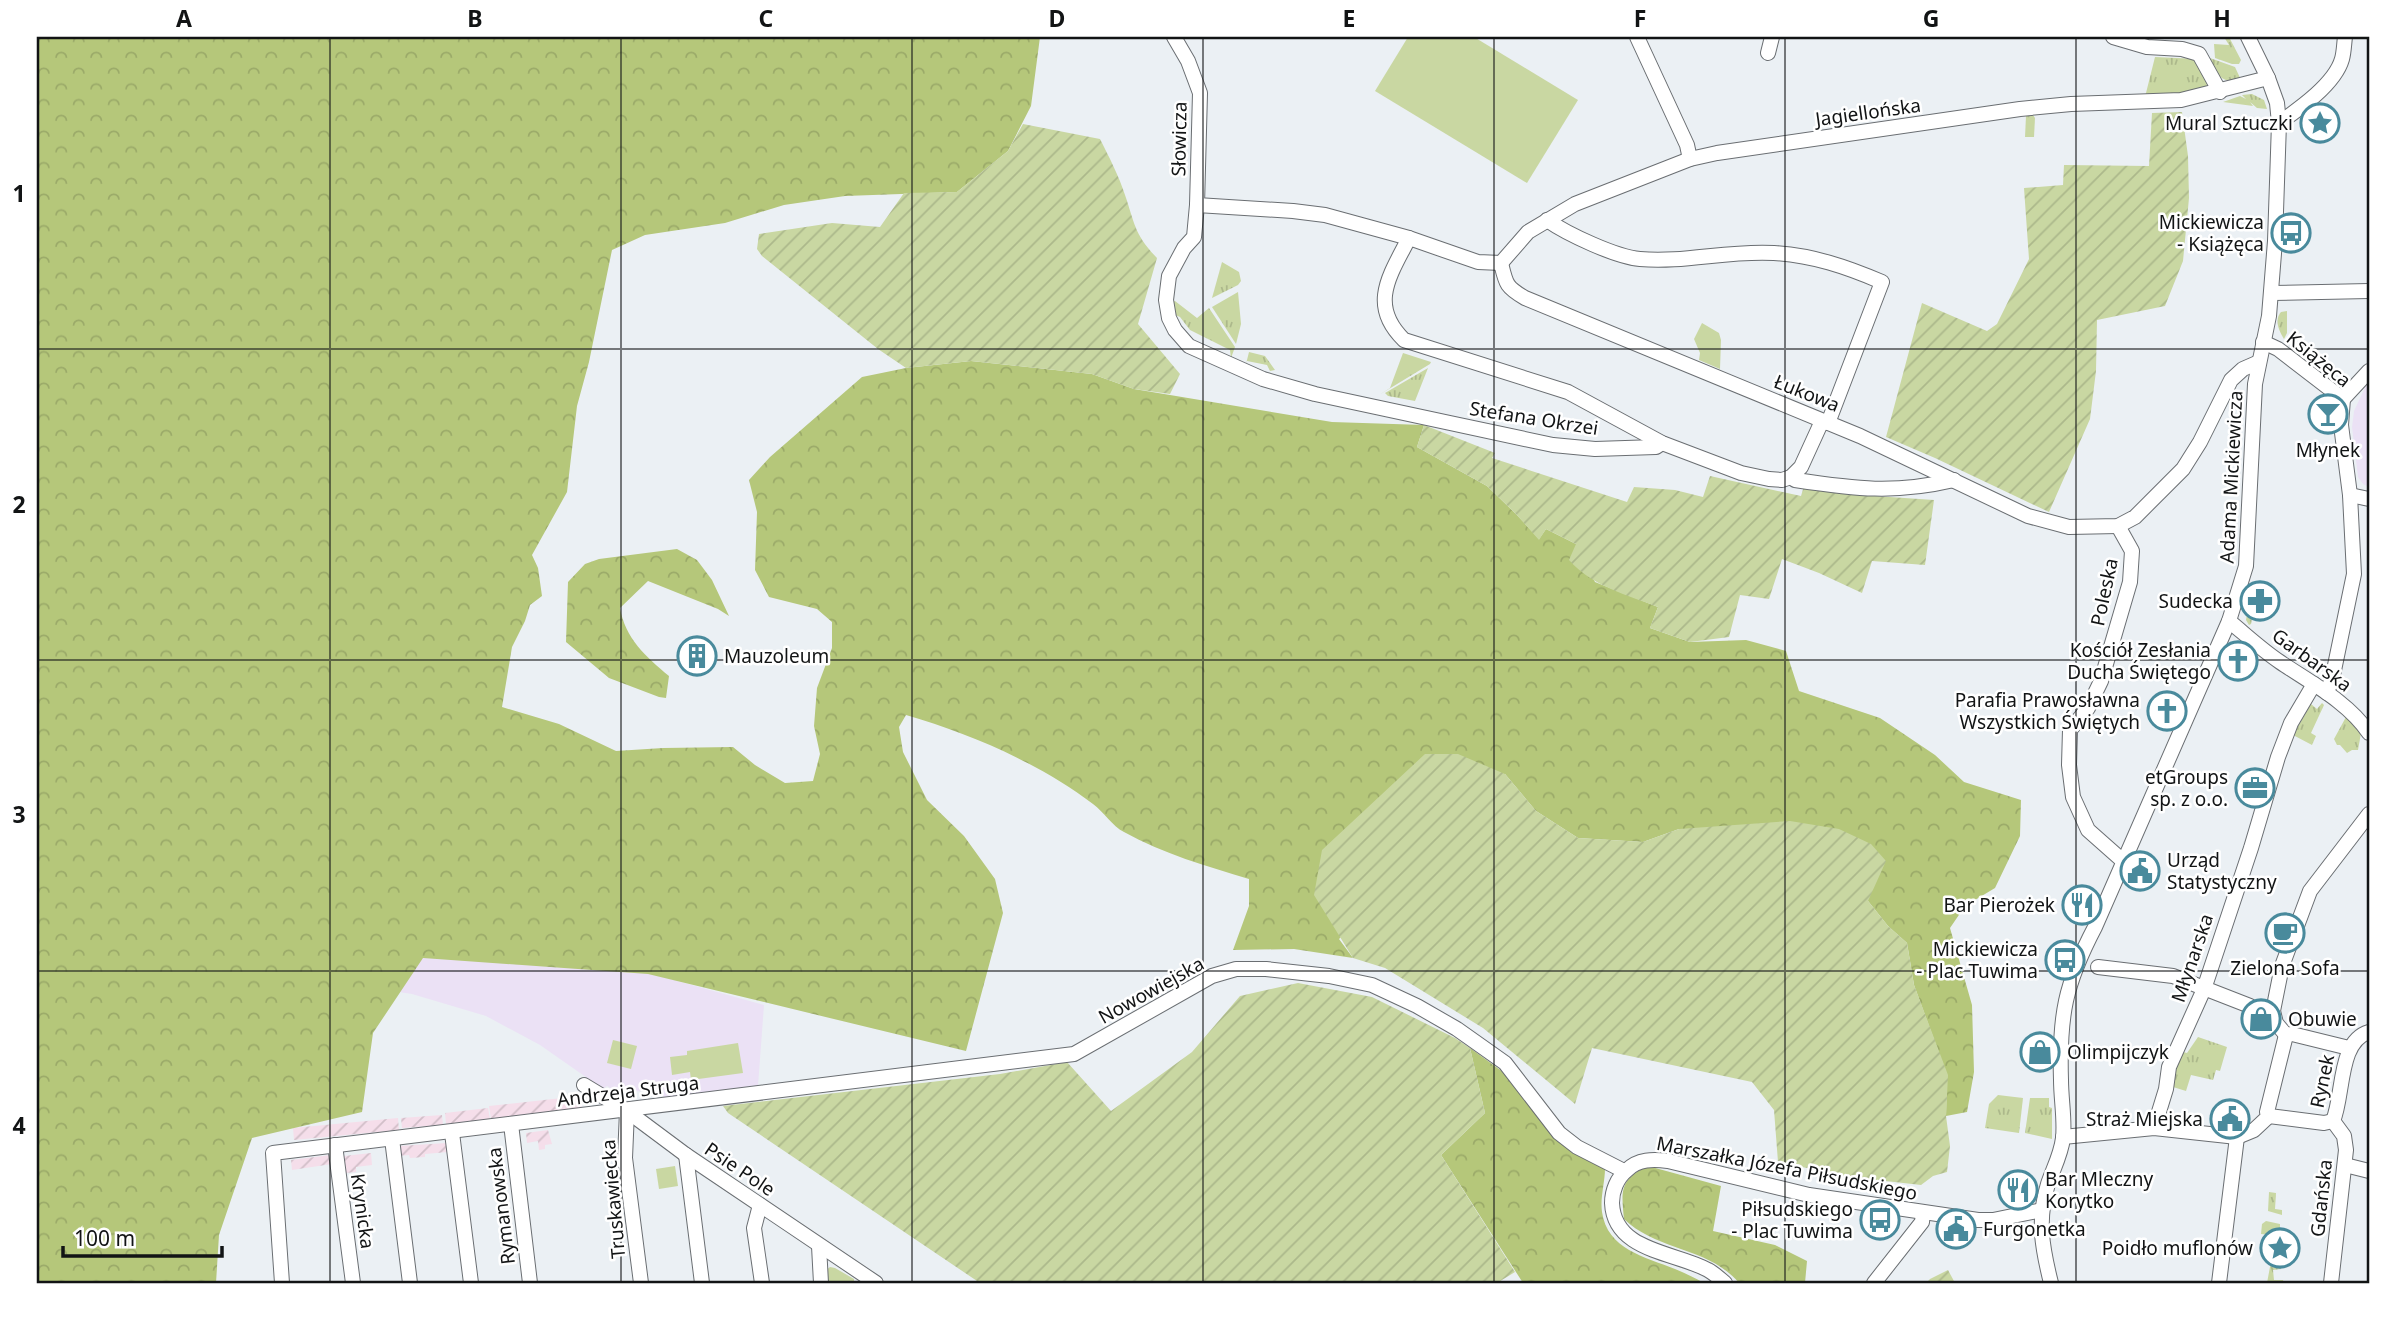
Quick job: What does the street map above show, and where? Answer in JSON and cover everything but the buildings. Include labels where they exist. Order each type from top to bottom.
[{"type":"street","name":"Słowicza","points":[[1174,37],[1188,61],[1199,93],[1197,205]]},
{"type":"street","points":[[1637,37],[1685,141],[1690,159]]},
{"type":"street","points":[[1768,53],[1772,37]]},
{"type":"street","points":[[2113,37],[2147,47],[2182,49],[2199,54],[2220,92]]},
{"type":"street","name":"Adama Mickiewicza","points":[[2051,1283],[2040,1230],[2042,1210],[2063,1138],[2061,1044],[2067,990],[2076,962],[2095,927],[2229,621],[2246,566],[2250,446],[2255,384],[2271,293],[2279,123],[2277,103],[2269,78],[2248,37]]},
{"type":"street","points":[[2279,123],[2301,107],[2336,72],[2342,61],[2346,37]]},
{"type":"street","name":"Jagiellońska","points":[[1501,263],[1528,232],[1575,204],[1690,159],[2020,109],[2084,103],[2181,100],[2269,78]]},
{"type":"street","name":"Stefana Okrzei","points":[[1197,205],[1194,237],[1184,248],[1170,276],[1166,300],[1169,318],[1175,330],[1189,345],[1263,379],[1315,394],[1553,444],[1595,449],[1656,447],[1662,443],[1568,392],[1404,340],[1396,333],[1386,314],[1383,297],[1389,278],[1409,238]]},
{"type":"street","points":[[1197,205],[1325,215],[1409,238],[1478,261],[1501,263]]},
{"type":"street","points":[[1547,220],[1590,242],[1637,259],[1751,253],[1802,255],[1882,282],[1825,422],[1801,467],[1791,477],[1769,480],[1741,473],[1662,443]]},
{"type":"street","name":"Łukowa","points":[[1501,263],[1510,289],[1525,298],[1825,422],[2028,516],[2069,527],[2118,526]]},
{"type":"street","points":[[2271,293],[2369,291]]},
{"type":"street","name":"Książęca","points":[[2263,342],[2278,349],[2343,399],[2341,425],[2350,495]]},
{"type":"street","points":[[2118,526],[2135,517],[2183,469],[2200,442],[2231,380],[2243,369],[2259,362]]},
{"type":"street","points":[[2343,399],[2369,371]]},
{"type":"street","points":[[1791,477],[1796,481],[1877,490],[1922,487],[1954,480]]},
{"type":"street","points":[[2327,693],[2354,574],[2350,495],[2369,499]]},
{"type":"street","name":"Poleska","points":[[2118,526],[2132,551],[2130,582],[2101,681],[2088,708],[2070,730],[2068,765],[2073,797],[2088,830],[2123,861]]},
{"type":"street","name":"Garbarska","points":[[2229,621],[2277,660],[2327,693],[2362,722],[2369,733]]},
{"type":"street","name":"Młynarska","points":[[2154,1128],[2166,1089],[2169,1067],[2204,989],[2251,848],[2277,757],[2291,723],[2314,684]]},
{"type":"street","points":[[2063,1138],[2154,1128],[2237,1137],[2254,1130],[2269,1116],[2267,1112],[2286,1035],[2276,1023],[2273,1011],[2281,972],[2310,891],[2369,814]]},
{"type":"street","points":[[2098,967],[2159,973],[2250,1006]]},
{"type":"street","name":"Nowowiejska","points":[[926,1073],[1074,1054],[1204,981],[1236,969],[1266,969],[1329,976],[1372,985],[1418,1006],[1457,1029],[1505,1063],[1559,1133],[1577,1147],[1624,1171]]},
{"type":"street","points":[[2349,1048],[2360,1036],[2369,1032]]},
{"type":"street","name":"Rynek","points":[[2269,1116],[2324,1123],[2333,1121],[2349,1048],[2292,1034],[2286,1035]]},
{"type":"street","name":"Andrzeja Struga","points":[[282,1283],[274,1153],[926,1073]]},
{"type":"street","name":"Psie Pole","points":[[584,1085],[627,1111],[686,1155],[876,1283]]},
{"type":"street","name":"Truskawiecka","points":[[627,1111],[625,1158],[641,1283]]},
{"type":"street","name":"Gdańska","points":[[2332,1283],[2344,1165],[2344,1136],[2333,1121]]},
{"type":"street","name":"Rymanowska","points":[[511,1124],[530,1283]]},
{"type":"street","points":[[452,1133],[471,1283]]},
{"type":"street","points":[[2219,1283],[2237,1137]]},
{"type":"street","points":[[392,1139],[410,1283]]},
{"type":"street","name":"Krynicka","points":[[335,1145],[353,1283]]},
{"type":"street","points":[[686,1155],[702,1283]]},
{"type":"street","name":"Marszałka Józefa Piłsudskiego","points":[[1624,1171],[1644,1160],[1668,1161],[1809,1195],[1923,1213],[1993,1220],[2042,1210]]},
{"type":"street","points":[[2344,1165],[2369,1171]]},
{"type":"street","points":[[1624,1171],[1616,1183],[1612,1199],[1613,1212],[1625,1233],[1652,1250],[1708,1270],[1725,1283]]},
{"type":"street","points":[[760,1205],[754,1228],[762,1283]]},
{"type":"street","points":[[1874,1283],[1922,1222],[1923,1213]]},
{"type":"street","points":[[819,1246],[821,1283]]},
{"type":"shaded area","points":[[2369,379],[2369,487],[2358,477],[2352,427],[2354,411]]},
{"type":"shaded area","points":[[392,916],[663,977],[764,1005],[758,1086],[663,1098],[662,1089],[618,1093],[607,1086],[603,1089],[540,1045],[486,1016],[412,994],[379,989]]},
{"type":"shaded area","points":[[580,1096],[582,1108],[491,1119],[489,1106]]},
{"type":"shaded area","points":[[488,1108],[490,1119],[446,1124],[445,1113]]},
{"type":"shaded area","points":[[442,1115],[443,1125],[402,1128],[401,1118]]},
{"type":"shaded area","points":[[398,1118],[399,1130],[294,1140],[293,1128]]},
{"type":"shaded area","points":[[548,1130],[552,1144],[545,1145],[545,1149],[539,1150],[538,1141],[527,1143],[526,1133]]},
{"type":"shaded area","points":[[447,1143],[448,1152],[425,1154],[425,1157],[399,1156],[399,1146]]},
{"type":"shaded area","points":[[371,1153],[372,1165],[356,1167],[356,1172],[346,1173],[344,1156]]},
{"type":"shaded area","points":[[331,1155],[332,1164],[292,1170],[291,1160]]},
{"type":"green space","points":[[37,37],[1040,37],[1031,106],[1008,151],[957,192],[845,196],[784,205],[725,223],[645,235],[612,250],[577,406],[567,492],[532,555],[538,568],[542,596],[530,605],[512,647],[502,707],[559,724],[616,751],[733,747],[755,765],[785,783],[813,781],[820,754],[814,726],[817,688],[832,648],[832,622],[817,609],[769,597],[755,570],[757,512],[749,480],[770,457],[862,377],[906,368],[971,361],[1092,374],[1134,389],[1332,422],[1424,425],[1417,447],[1487,486],[1539,539],[1546,529],[1576,544],[1595,582],[1658,607],[1650,628],[1690,642],[1746,640],[1786,651],[1799,691],[1880,718],[1935,755],[1964,782],[2021,800],[2020,836],[1995,888],[1965,906],[1950,928],[1972,1005],[1974,1072],[1967,1112],[1946,1116],[1947,1075],[1914,985],[1907,943],[1888,926],[1868,901],[1679,829],[1643,842],[1578,838],[1536,811],[1505,774],[1339,939],[1353,958],[1294,949],[1233,950],[1249,906],[1249,879],[1185,859],[1139,840],[1120,829],[1097,807],[1050,775],[1004,751],[906,715],[899,727],[903,752],[927,800],[964,836],[995,879],[1003,913],[966,1051],[648,974],[423,958],[373,1033],[362,1112],[252,1138],[219,1235],[216,1283],[37,1283]]},
{"type":"green space","points":[[1408,37],[1474,37],[1578,100],[1527,183],[1375,91]]},
{"type":"green space","points":[[2224,37],[2229,37],[2241,60],[2239,64],[2215,58],[2214,44],[2229,45]]},
{"type":"green space","points":[[2155,57],[2198,59],[2208,81],[2206,87],[2193,93],[2145,97]]},
{"type":"green space","points":[[2210,58],[2235,67],[2241,80],[2221,77]]},
{"type":"green space","points":[[2252,94],[2264,100],[2267,109],[2257,108],[2250,102],[2253,106],[2223,102],[2240,96],[2246,99],[2242,95]]},
{"type":"green space","points":[[2182,112],[2188,156],[2189,198],[2183,261],[2165,306],[2097,320],[2096,371],[2090,419],[2049,512],[1886,437],[1922,303],[1987,331],[1997,324],[2029,259],[2024,188],[2063,185],[2064,165],[2149,166],[2152,113]]},
{"type":"green space","points":[[2033,115],[2034,137],[2025,137],[2026,116]]},
{"type":"green space","points":[[1023,124],[1100,139],[1120,181],[1136,228],[1157,258],[1138,324],[1180,374],[1170,394],[1134,389],[1092,374],[971,361],[906,368],[878,349],[762,256],[757,249],[759,234],[832,223],[880,227],[904,193],[957,192],[1008,151]]},
{"type":"green space","points":[[1222,262],[1239,272],[1241,281],[1212,298]]},
{"type":"green space","points":[[1238,292],[1241,324],[1236,344],[1212,307]]},
{"type":"green space","points":[[1175,301],[1197,318],[1209,308],[1235,347],[1231,358],[1230,350],[1190,330],[1180,317],[1173,314],[1171,302]]},
{"type":"green space","points":[[2287,311],[2287,333],[2284,339],[2278,318],[2281,312]]},
{"type":"green space","points":[[1702,323],[1719,333],[1720,369],[1699,360],[1700,353],[1694,339]]},
{"type":"green space","points":[[1249,352],[1265,356],[1275,370],[1270,371],[1267,365],[1247,361],[1245,368]]},
{"type":"green space","points":[[1403,353],[1431,362],[1379,395],[1390,388]]},
{"type":"green space","points":[[1428,368],[1415,401],[1388,396],[1385,393]]},
{"type":"green space","points":[[1424,425],[1495,453],[1492,458],[1627,502],[1634,487],[1675,490],[1703,497],[1710,476],[1801,496],[1804,486],[1875,496],[1934,500],[1925,565],[1872,561],[1862,593],[1782,559],[1769,599],[1740,595],[1729,637],[1690,642],[1650,628],[1658,607],[1610,589],[1578,569],[1569,560],[1576,544],[1546,529],[1539,540],[1487,486],[1417,447]]},
{"type":"green space","points":[[677,549],[697,560],[712,580],[729,616],[648,581],[620,608],[632,638],[669,676],[666,698],[609,678],[566,642],[568,582],[585,564],[599,559]]},
{"type":"green space","points":[[2250,597],[2256,597],[2249,625],[2246,620]]},
{"type":"green space","points":[[2322,703],[2324,705],[2311,733],[2316,736],[2312,745],[2293,735],[2311,704],[2317,709]]},
{"type":"green space","points":[[2346,717],[2361,733],[2358,750],[2347,753],[2334,739]]},
{"type":"green space","points":[[1425,754],[1458,754],[1505,774],[1536,811],[1578,838],[1643,842],[1679,829],[1790,821],[1839,829],[1871,844],[1886,861],[1868,901],[1888,926],[1907,943],[1914,985],[1948,1075],[1946,1116],[1950,1146],[1947,1172],[1933,1176],[1921,1185],[1850,1177],[1778,1162],[1774,1110],[1752,1082],[1592,1048],[1575,1104],[1483,1028],[1385,968],[1353,958],[1314,895],[1322,850]]},
{"type":"green space","points":[[1298,983],[1372,997],[1470,1048],[1485,1113],[1441,1155],[1515,1272],[1497,1283],[980,1283],[728,1113],[723,1106],[1000,1074],[1067,1062],[1111,1111],[1192,1052],[1240,996]]},
{"type":"green space","points":[[2198,1037],[2227,1047],[2220,1071],[2216,1070],[2213,1080],[2191,1075],[2186,1091],[2173,1087],[2175,1071],[2183,1052],[2187,1053]]},
{"type":"green space","points":[[613,1040],[637,1046],[631,1069],[607,1063]]},
{"type":"green space","points":[[738,1043],[743,1073],[691,1080],[690,1072],[672,1075],[670,1057],[687,1055],[687,1051]]},
{"type":"green space","points":[[1470,1048],[1503,1072],[1572,1153],[1597,1162],[1605,1168],[1602,1212],[1611,1235],[1629,1250],[1704,1283],[1523,1283],[1441,1155],[1485,1113]]},
{"type":"green space","points":[[1998,1095],[2023,1098],[2019,1133],[1985,1128],[1989,1104]]},
{"type":"green space","points":[[2030,1098],[2049,1098],[2049,1107],[2052,1108],[2052,1139],[2025,1133]]},
{"type":"green space","points":[[675,1166],[678,1186],[659,1189],[656,1169]]},
{"type":"green space","points":[[1648,1166],[1721,1186],[1713,1231],[1775,1245],[1807,1261],[1805,1283],[1739,1283],[1713,1262],[1637,1229],[1624,1219],[1624,1186],[1632,1176]]},
{"type":"green space","points":[[2269,1192],[2276,1193],[2275,1209],[2282,1210],[2282,1215],[2268,1211]]},
{"type":"green space","points":[[2266,1221],[2280,1224],[2280,1236],[2261,1234],[2262,1224]]},
{"type":"green space","points":[[2272,1256],[2277,1256],[2281,1269],[2273,1270],[2274,1280],[2283,1280],[2284,1283],[2267,1283]]},
{"type":"green space","points":[[830,1267],[854,1279],[854,1283],[823,1283],[825,1271]]},
{"type":"green space","points":[[1948,1270],[1955,1283],[1926,1283],[1930,1279]]},
{"type":"place","name":"Mural Sztuczki","points":[[2320,123]]},
{"type":"place","name":"Mickiewicza - Książęca","points":[[2291,233]]},
{"type":"place","name":"Młynek","points":[[2328,414]]},
{"type":"place","name":"Sudecka","points":[[2260,601]]},
{"type":"place","name":"Mauzoleum","points":[[697,656]]},
{"type":"place","name":"Kościół Zesłania Ducha Świętego","points":[[2238,661]]},
{"type":"place","name":"Parafia Prawosławna Wszystkich Świętych","points":[[2167,711]]},
{"type":"place","name":"etGroups sp. z o.o.","points":[[2255,788]]},
{"type":"place","name":"Urząd Statystyczny","points":[[2140,871]]},
{"type":"place","name":"Bar Pierożek","points":[[2082,905]]},
{"type":"place","name":"Zielona Sofa","points":[[2285,933]]},
{"type":"place","name":"Mickiewicza - Plac Tuwima","points":[[2065,960]]},
{"type":"place","name":"Obuwie","points":[[2261,1019]]},
{"type":"place","name":"Olimpijczyk","points":[[2040,1052]]},
{"type":"place","name":"Straż Miejska","points":[[2230,1119]]},
{"type":"place","name":"Bar Mleczny Korytko","points":[[2018,1190]]},
{"type":"place","name":"Piłsudskiego - Plac Tuwima","points":[[1880,1220]]},
{"type":"place","name":"Furgonetka","points":[[1956,1229]]},
{"type":"place","name":"Poidło muflonów","points":[[2280,1248]]}]
